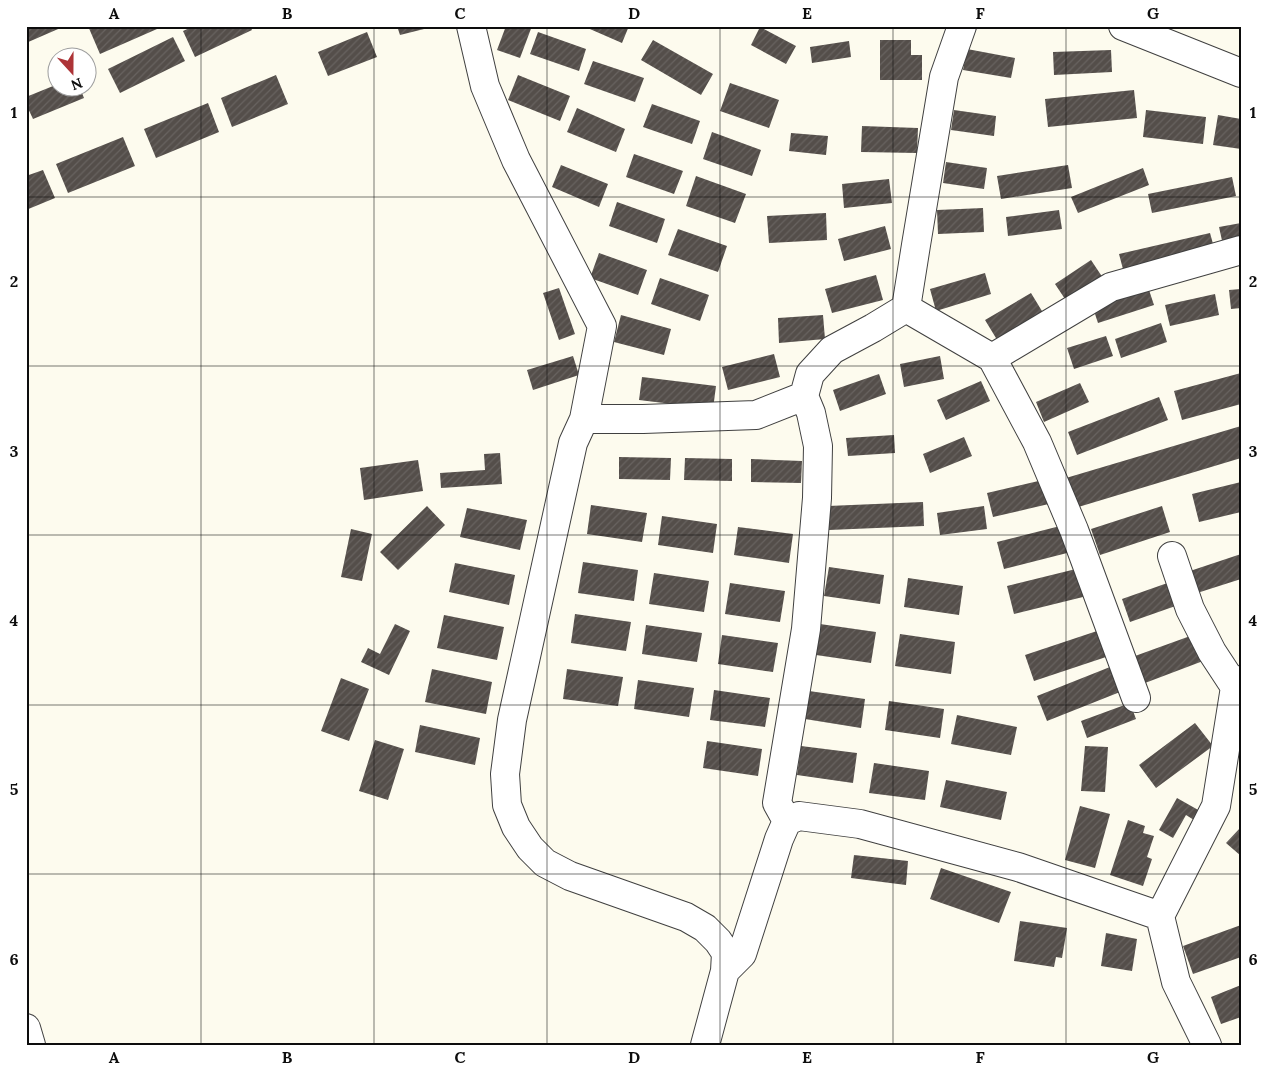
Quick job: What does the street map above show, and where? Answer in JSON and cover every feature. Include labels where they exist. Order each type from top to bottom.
[{"type":"street","points":[[471,26],[485,86],[516,160],[602,326],[584,419],[573,443],[512,720],[505,774],[507,805],[520,834],[530,848],[546,863],[570,876],[686,917],[705,928],[718,940],[726,953],[725,971],[705,1045]]},
{"type":"street","points":[[787,821],[777,803],[806,629],[817,498],[818,446],[811,413],[804,396],[810,374],[832,350],[906,308],[944,77],[962,26]]},
{"type":"street","points":[[1122,26],[1241,73]]},
{"type":"street","points":[[992,358],[1111,287],[1241,250]]},
{"type":"street","points":[[906,308],[992,358],[1037,442],[1074,530],[1136,698]]},
{"type":"street","points":[[584,419],[756,415],[804,396]]},
{"type":"street","points":[[1172,556],[1190,609],[1212,652],[1238,684],[1216,806],[1160,916],[1176,982],[1206,1045]]},
{"type":"street","points":[[725,971],[742,954],[779,839],[787,821],[799,816],[860,824],[1018,867],[1160,916]]},
{"type":"street","points":[[26,1028],[31,1045]]},
{"type":"building","points":[[26,26],[65,26],[26,43]]},
{"type":"building","points":[[88,26],[156,26],[157,29],[100,54]]},
{"type":"building","points":[[194,26],[250,26],[252,30],[195,57],[183,31]]},
{"type":"building","points":[[397,26],[432,26],[432,27],[400,35]]},
{"type":"building","points":[[506,26],[532,26],[520,58],[497,50]]},
{"type":"building","points":[[583,26],[629,26],[622,43]]},
{"type":"building","points":[[760,27],[796,46],[786,64],[751,45]]},
{"type":"building","points":[[367,32],[377,57],[328,76],[318,52]]},
{"type":"building","points":[[538,32],[586,49],[579,71],[530,54]]},
{"type":"building","points":[[173,37],[185,61],[120,93],[108,69]]},
{"type":"building","points":[[653,40],[713,74],[701,95],[641,60]]},
{"type":"building","points":[[880,40],[911,40],[911,55],[922,55],[922,80],[880,80]]},
{"type":"building","points":[[849,41],[851,57],[812,63],[810,47]]},
{"type":"building","points":[[967,49],[1015,58],[1011,78],[963,70]]},
{"type":"building","points":[[1111,50],[1112,72],[1054,75],[1053,52]]},
{"type":"building","points":[[593,61],[644,78],[635,102],[584,84]]},
{"type":"building","points":[[276,75],[288,104],[232,127],[221,98]]},
{"type":"building","points":[[518,75],[570,96],[560,121],[508,100]]},
{"type":"building","points":[[730,83],[779,100],[769,128],[720,111]]},
{"type":"building","points":[[48,88],[48,98],[84,98],[33,119],[26,104],[26,97]]},
{"type":"building","points":[[1134,90],[1137,118],[1048,127],[1045,99]]},
{"type":"building","points":[[208,103],[219,132],[156,158],[144,129]]},
{"type":"building","points":[[652,104],[700,121],[692,144],[643,127]]},
{"type":"building","points":[[577,108],[625,129],[616,152],[567,132]]},
{"type":"building","points":[[954,110],[996,116],[994,136],[951,130]]},
{"type":"building","points":[[1146,110],[1206,117],[1203,144],[1143,137]]},
{"type":"building","points":[[1218,115],[1241,119],[1241,149],[1213,145]]},
{"type":"building","points":[[862,126],[918,128],[917,153],[861,152]]},
{"type":"building","points":[[712,132],[761,150],[752,176],[703,159]]},
{"type":"building","points":[[791,133],[828,136],[826,155],[789,151]]},
{"type":"building","points":[[123,137],[135,166],[68,193],[56,164]]},
{"type":"building","points":[[634,154],[683,171],[674,194],[626,177]]},
{"type":"building","points":[[946,162],[987,168],[984,189],[943,183]]},
{"type":"building","points":[[561,165],[608,184],[599,207],[552,187]]},
{"type":"building","points":[[1068,165],[1072,188],[1001,199],[997,176]]},
{"type":"building","points":[[1143,168],[1149,185],[1078,213],[1071,197]]},
{"type":"building","points":[[43,170],[55,198],[26,210],[26,176]]},
{"type":"building","points":[[696,176],[746,194],[735,223],[686,206]]},
{"type":"building","points":[[1232,177],[1236,196],[1152,213],[1148,194]]},
{"type":"building","points":[[889,179],[892,203],[844,208],[842,184]]},
{"type":"building","points":[[617,202],[665,219],[657,243],[609,226]]},
{"type":"building","points":[[983,208],[984,232],[938,234],[937,210]]},
{"type":"building","points":[[1059,210],[1062,229],[1008,236],[1006,217]]},
{"type":"building","points":[[826,213],[827,240],[769,243],[767,216]]},
{"type":"building","points":[[1241,223],[1241,242],[1223,245],[1219,227]]},
{"type":"building","points":[[885,226],[891,249],[844,261],[838,239]]},
{"type":"building","points":[[678,229],[727,246],[718,272],[668,255]]},
{"type":"building","points":[[1210,233],[1215,251],[1124,273],[1119,254]]},
{"type":"building","points":[[599,253],[647,270],[638,295],[590,278]]},
{"type":"building","points":[[1091,260],[1103,278],[1067,302],[1055,284]]},
{"type":"building","points":[[985,273],[991,294],[936,311],[930,289]]},
{"type":"building","points":[[876,275],[883,300],[832,313],[825,289]]},
{"type":"building","points":[[660,278],[709,295],[700,321],[651,304]]},
{"type":"building","points":[[1148,287],[1154,305],[1098,323],[1092,305]]},
{"type":"building","points":[[559,288],[575,334],[559,340],[543,293]]},
{"type":"building","points":[[1241,289],[1241,308],[1231,309],[1229,290]]},
{"type":"building","points":[[1031,293],[1045,316],[999,343],[985,320]]},
{"type":"building","points":[[1215,294],[1219,315],[1170,326],[1165,305]]},
{"type":"building","points":[[621,315],[671,329],[664,355],[614,342]]},
{"type":"building","points":[[823,315],[825,339],[779,343],[778,318]]},
{"type":"building","points":[[1161,323],[1167,342],[1121,358],[1115,339]]},
{"type":"building","points":[[1106,336],[1113,356],[1074,369],[1067,348]]},
{"type":"building","points":[[774,354],[780,377],[728,390],[722,367]]},
{"type":"building","points":[[573,356],[579,375],[533,390],[527,370]]},
{"type":"building","points":[[940,356],[944,379],[904,387],[900,364]]},
{"type":"building","points":[[1241,373],[1241,404],[1182,420],[1174,391]]},
{"type":"building","points":[[879,374],[886,394],[840,411],[833,390]]},
{"type":"building","points":[[642,377],[716,386],[713,409],[639,400]]},
{"type":"building","points":[[981,381],[990,401],[946,420],[937,400]]},
{"type":"building","points":[[1080,383],[1089,402],[1044,422],[1036,402]]},
{"type":"building","points":[[1159,397],[1168,420],[1077,455],[1068,432]]},
{"type":"building","points":[[1241,426],[1241,458],[1075,508],[1066,478]]},
{"type":"building","points":[[894,435],[895,453],[848,456],[846,438]]},
{"type":"building","points":[[964,437],[972,456],[930,473],[923,454]]},
{"type":"building","points":[[500,453],[502,484],[441,488],[440,473],[485,470],[484,454]]},
{"type":"building","points":[[619,457],[671,458],[670,480],[619,479]]},
{"type":"building","points":[[685,458],[732,459],[732,481],[684,480]]},
{"type":"building","points":[[751,459],[802,461],[801,483],[751,482]]},
{"type":"building","points":[[418,460],[423,491],[364,500],[360,468]]},
{"type":"building","points":[[1047,479],[1053,503],[993,517],[987,493]]},
{"type":"building","points":[[1241,482],[1241,512],[1199,522],[1192,494]]},
{"type":"building","points":[[923,502],[924,526],[829,530],[828,506]]},
{"type":"building","points":[[591,505],[647,513],[642,542],[587,534]]},
{"type":"building","points":[[427,506],[445,525],[398,570],[380,552]]},
{"type":"building","points":[[984,506],[987,529],[940,535],[937,513]]},
{"type":"building","points":[[1162,506],[1170,532],[1100,555],[1091,529]]},
{"type":"building","points":[[467,508],[527,520],[520,550],[460,537]]},
{"type":"building","points":[[662,516],[717,524],[713,553],[658,545]]},
{"type":"building","points":[[1064,525],[1071,552],[1004,569],[997,542]]},
{"type":"building","points":[[738,527],[793,534],[789,563],[734,555]]},
{"type":"building","points":[[351,529],[372,534],[362,581],[341,577]]},
{"type":"building","points":[[1241,554],[1241,579],[1194,594],[1187,572]]},
{"type":"building","points":[[583,562],[638,570],[634,601],[578,593]]},
{"type":"building","points":[[455,563],[515,575],[509,605],[449,592]]},
{"type":"building","points":[[829,567],[884,575],[880,604],[824,596]]},
{"type":"building","points":[[1080,568],[1087,596],[1014,614],[1007,586]]},
{"type":"building","points":[[654,573],[709,581],[704,612],[649,604]]},
{"type":"building","points":[[908,578],[963,586],[959,615],[904,607]]},
{"type":"building","points":[[1176,580],[1184,603],[1130,622],[1122,599]]},
{"type":"building","points":[[730,583],[785,591],[780,622],[725,614]]},
{"type":"building","points":[[575,614],[631,622],[626,651],[571,643]]},
{"type":"building","points":[[444,615],[504,627],[497,660],[437,648]]},
{"type":"building","points":[[395,624],[410,631],[389,675],[361,662],[368,648],[380,654]]},
{"type":"building","points":[[820,624],[876,632],[871,663],[816,655]]},
{"type":"building","points":[[646,625],[702,633],[697,662],[642,654]]},
{"type":"building","points":[[1097,631],[1106,657],[1034,681],[1025,655]]},
{"type":"building","points":[[900,634],[955,642],[951,674],[895,666]]},
{"type":"building","points":[[722,635],[778,643],[773,672],[718,664]]},
{"type":"building","points":[[1193,635],[1203,661],[1145,683],[1135,656]]},
{"type":"building","points":[[1110,667],[1120,692],[1047,721],[1037,696]]},
{"type":"building","points":[[432,669],[492,682],[486,714],[425,702]]},
{"type":"building","points":[[567,669],[623,677],[618,706],[563,699]]},
{"type":"building","points":[[341,678],[369,689],[349,741],[321,731]]},
{"type":"building","points":[[638,680],[694,688],[689,717],[634,709]]},
{"type":"building","points":[[714,690],[770,698],[765,727],[710,720]]},
{"type":"building","points":[[809,691],[865,699],[861,728],[805,719]]},
{"type":"building","points":[[889,701],[944,709],[940,738],[885,730]]},
{"type":"building","points":[[1130,703],[1136,719],[1087,738],[1081,721]]},
{"type":"building","points":[[957,715],[1017,727],[1011,755],[951,744]]},
{"type":"building","points":[[1195,723],[1213,746],[1156,788],[1139,765]]},
{"type":"building","points":[[420,725],[480,738],[475,765],[415,752]]},
{"type":"building","points":[[375,740],[404,749],[388,800],[359,791]]},
{"type":"building","points":[[707,741],[762,749],[758,776],[703,768]]},
{"type":"building","points":[[801,746],[857,753],[853,783],[797,775]]},
{"type":"building","points":[[1085,746],[1108,747],[1105,792],[1081,791]]},
{"type":"building","points":[[874,763],[929,771],[925,800],[869,793]]},
{"type":"building","points":[[946,780],[1007,792],[1001,820],[940,807]]},
{"type":"building","points":[[1177,798],[1200,811],[1194,820],[1186,815],[1173,838],[1159,830]]},
{"type":"building","points":[[1080,806],[1110,814],[1095,868],[1065,860]]},
{"type":"building","points":[[1128,820],[1145,826],[1143,833],[1154,836],[1147,857],[1152,859],[1143,886],[1110,875]]},
{"type":"building","points":[[1241,827],[1241,856],[1226,843]]},
{"type":"building","points":[[854,855],[908,861],[906,885],[851,878]]},
{"type":"building","points":[[941,868],[1011,892],[999,923],[930,899]]},
{"type":"building","points":[[1020,921],[1067,928],[1062,958],[1056,957],[1054,967],[1014,961]]},
{"type":"building","points":[[1241,925],[1241,957],[1193,974],[1183,946]]},
{"type":"building","points":[[1106,933],[1137,939],[1132,971],[1101,966]]},
{"type":"building","points":[[1241,985],[1241,1017],[1221,1024],[1211,997]]}]
